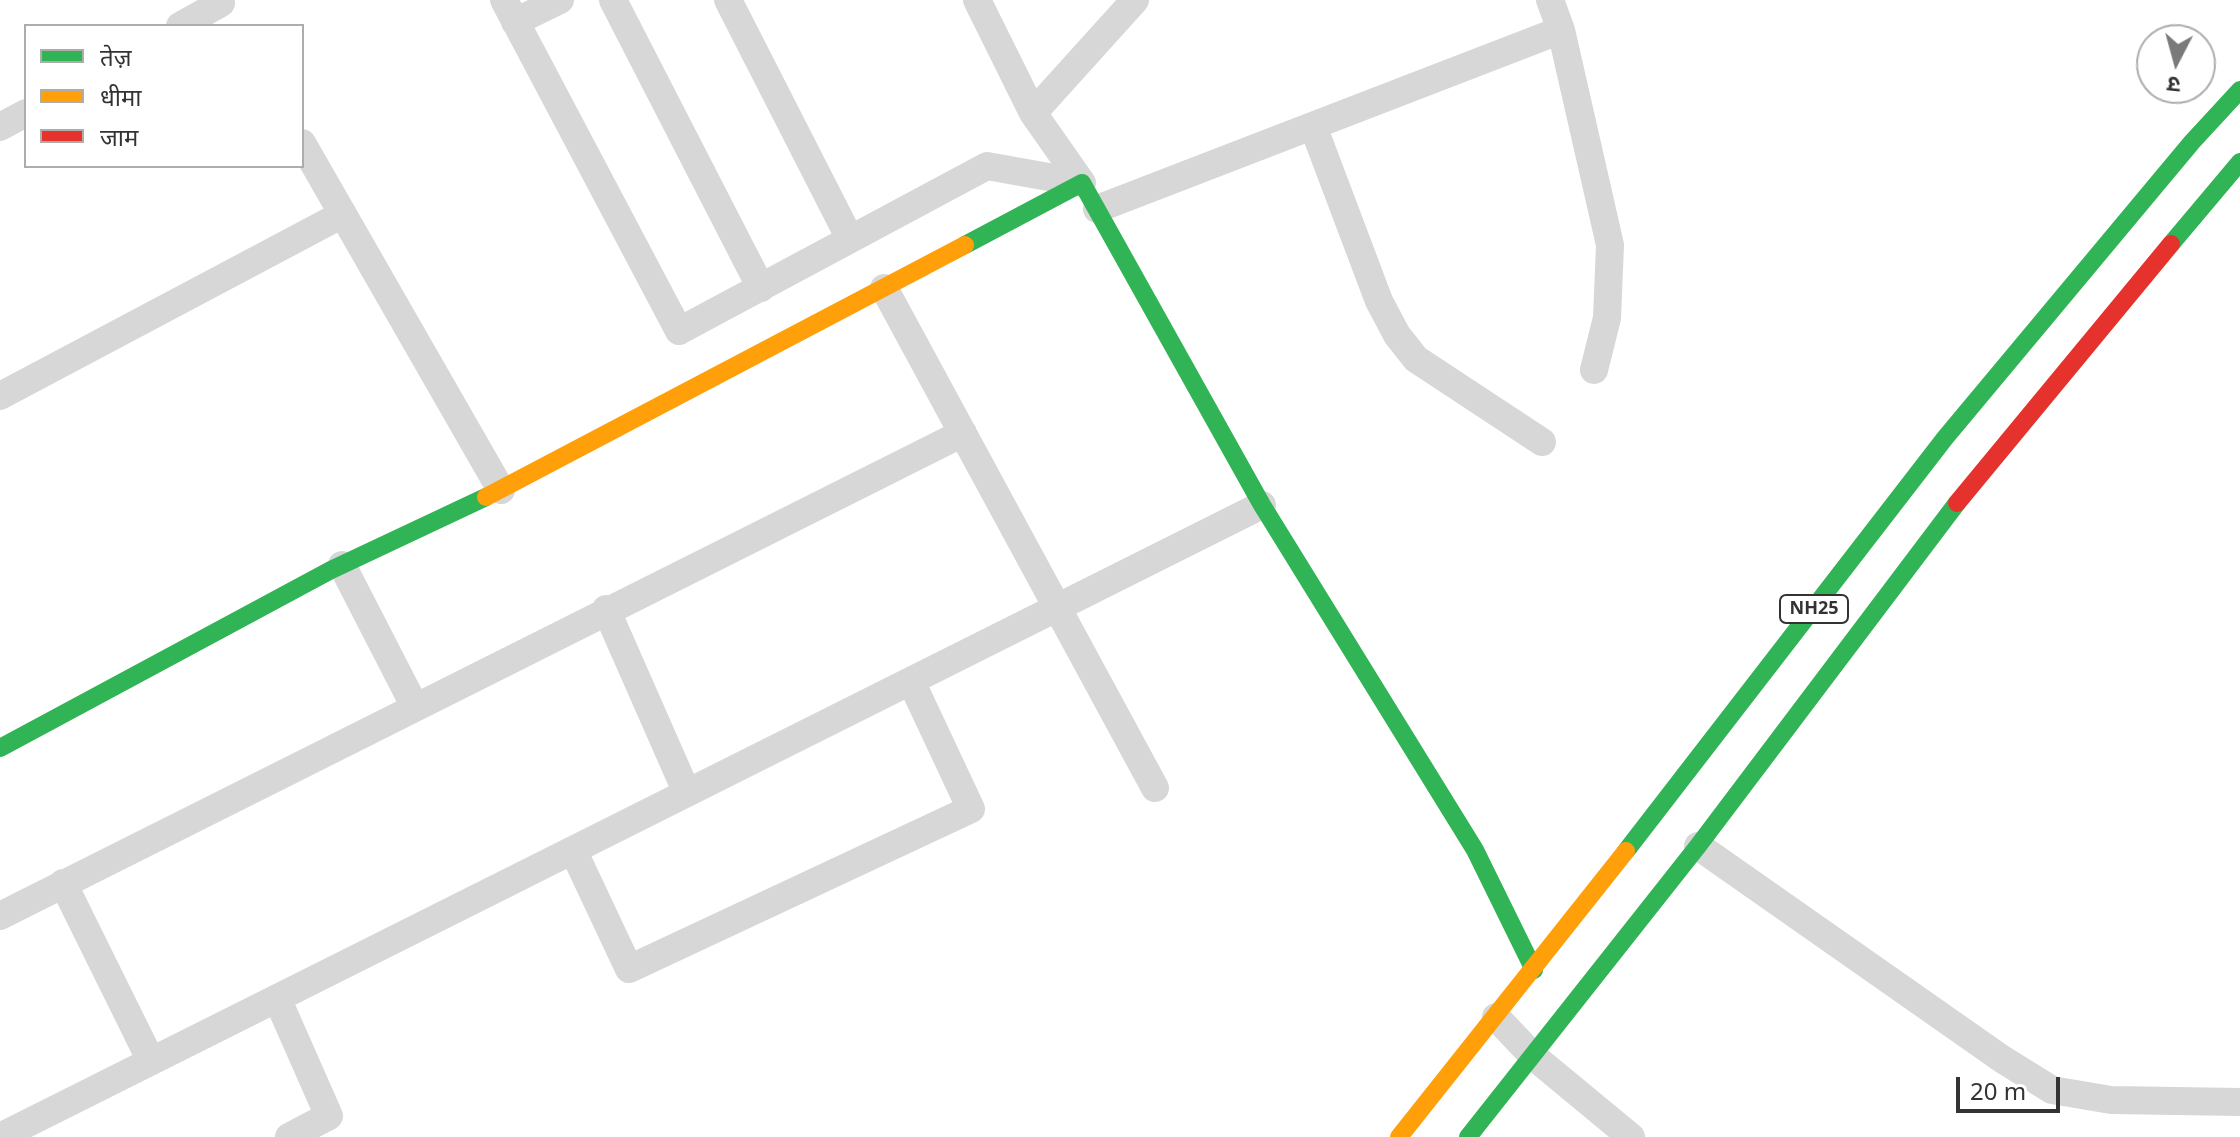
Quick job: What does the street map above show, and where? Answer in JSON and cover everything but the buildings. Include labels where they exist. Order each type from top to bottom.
[{"type":"main road","name":"NH25","points":[[1399,1137],[1534,970],[1945,438],[2192,142],[2240,90]]},
{"type":"main road","name":"NH25","points":[[1468,1137],[1698,846],[1984,467],[2240,162]]},
{"type":"main road","points":[[0,748],[342,565],[501,490],[1082,183],[1262,505],[1475,850],[1534,970]]},
{"type":"street","points":[[560,0],[510,11],[679,331],[987,166],[1082,183]]},
{"type":"street","points":[[613,0],[761,288]]},
{"type":"street","points":[[728,0],[850,239]]},
{"type":"street","points":[[977,0],[1033,113],[1082,183]]},
{"type":"street","points":[[1033,113],[1135,0]]},
{"type":"street","points":[[1550,0],[1561,30],[1610,245],[1607,318],[1594,370]]},
{"type":"street","points":[[186,24],[225,10]]},
{"type":"street","points":[[1097,209],[1561,30]]},
{"type":"street","points":[[0,127],[24,114]]},
{"type":"street","points":[[1313,126],[1379,301],[1397,335],[1416,359],[1542,442]]},
{"type":"street","points":[[304,146],[501,490]]},
{"type":"street","points":[[0,396],[343,214]]},
{"type":"street","points":[[884,288],[1155,788]]},
{"type":"street","points":[[0,916],[606,609],[963,433]]},
{"type":"street","points":[[0,1137],[1262,505]]},
{"type":"street","points":[[342,565],[415,707]]},
{"type":"street","points":[[606,609],[687,793]]},
{"type":"street","points":[[573,850],[629,969],[971,809],[911,681]]},
{"type":"street","points":[[1698,846],[2002,1059],[2052,1090],[2111,1100],[2240,1102]]},
{"type":"street","points":[[63,883],[151,1061]]},
{"type":"street","points":[[277,998],[329,1116],[289,1137]]},
{"type":"street","points":[[1496,1017],[1533,1056],[1631,1137]]},
{"type":"traffic: fast","points":[[1626,851],[1945,438],[2192,142],[2240,90]]},
{"type":"traffic: fast","points":[[2171,244],[2240,162]]},
{"type":"traffic: fast","points":[[965,245],[1082,183],[1262,505],[1475,850],[1534,970]]},
{"type":"traffic: fast","points":[[0,748],[331,570],[486,497]]},
{"type":"traffic: fast","points":[[1468,1137],[1698,846],[1957,503]]},
{"type":"traffic: slow","points":[[486,497],[965,245]]},
{"type":"traffic: slow","points":[[1399,1137],[1626,851]]},
{"type":"traffic: jam","points":[[1957,503],[2171,244]]}]
